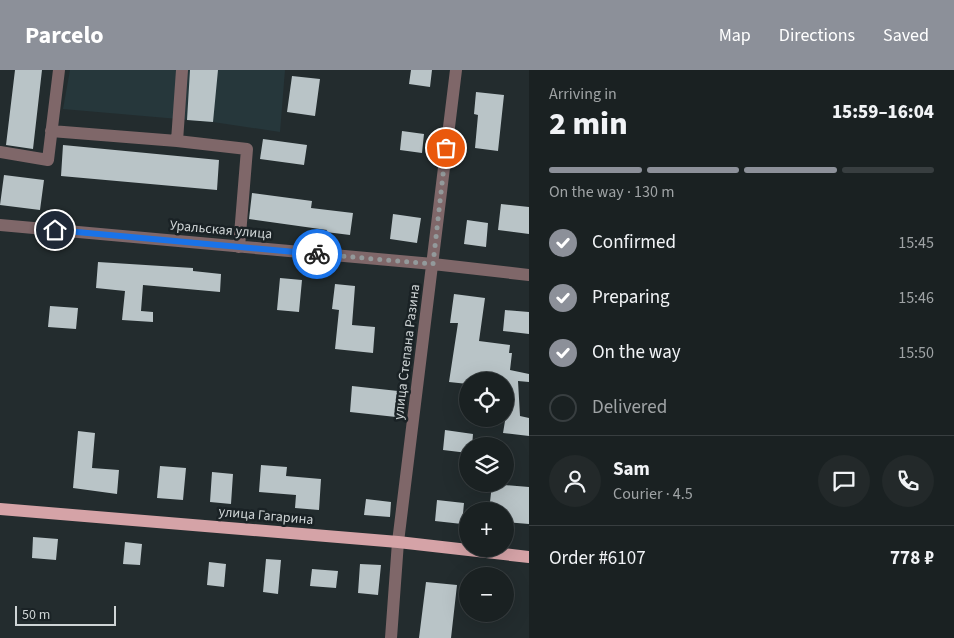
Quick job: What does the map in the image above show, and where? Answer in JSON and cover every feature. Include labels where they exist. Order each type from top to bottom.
[{"type":"main road","name":"улица Гагарина","points":[[0,509],[398,542],[529,556]]},
{"type":"street","points":[[0,152],[48,160],[59,70]]},
{"type":"street","points":[[177,141],[182,70]]},
{"type":"street","name":"улица Степана Разина","points":[[391,638],[398,542],[456,70]]},
{"type":"street","points":[[51,131],[177,141],[247,149],[239,247]]},
{"type":"street","name":"Уральская улица","points":[[0,225],[433,264],[529,275]]},
{"type":"shaded area","points":[[70,70],[285,70],[280,132],[213,122],[63,109]]},
{"type":"building","points":[[15,70],[42,70],[33,149],[6,145]]},
{"type":"building","points":[[190,70],[218,70],[213,122],[187,120]]},
{"type":"building","points":[[411,70],[432,70],[430,87],[409,84]]},
{"type":"building","points":[[292,76],[320,79],[315,116],[287,112]]},
{"type":"building","points":[[476,92],[504,95],[498,151],[475,148],[478,115],[474,114]]},
{"type":"building","points":[[402,131],[424,134],[422,153],[400,150]]},
{"type":"building","points":[[263,139],[307,145],[304,165],[260,159]]},
{"type":"building","points":[[63,145],[219,160],[217,190],[61,176]]},
{"type":"building","points":[[4,175],[44,180],[40,210],[0,205]]},
{"type":"building","points":[[252,193],[312,201],[311,208],[353,213],[350,235],[249,219]]},
{"type":"building","points":[[501,204],[529,207],[529,234],[498,230]]},
{"type":"building","points":[[393,214],[421,218],[417,243],[390,239]]},
{"type":"building","points":[[467,220],[488,223],[486,247],[464,244]]},
{"type":"building","points":[[98,262],[193,268],[193,271],[221,274],[220,292],[143,285],[141,311],[153,312],[153,322],[122,320],[125,291],[96,288]]},
{"type":"building","points":[[280,278],[302,280],[299,312],[277,310]]},
{"type":"building","points":[[335,284],[355,286],[352,325],[375,327],[373,353],[335,349],[339,310],[332,309]]},
{"type":"building","points":[[454,294],[485,298],[479,341],[510,345],[509,353],[512,353],[510,370],[529,374],[529,382],[518,381],[520,416],[529,418],[529,436],[503,433],[504,427],[514,427],[514,372],[459,372],[459,383],[449,382],[458,323],[450,323]]},
{"type":"building","points":[[50,306],[78,308],[76,329],[48,327]]},
{"type":"building","points":[[505,310],[529,312],[529,334],[503,331]]},
{"type":"building","points":[[352,386],[398,391],[396,417],[350,412]]},
{"type":"building","points":[[445,430],[473,434],[473,437],[459,437],[459,452],[443,450]]},
{"type":"building","points":[[78,431],[95,433],[92,468],[119,470],[117,494],[73,488]]},
{"type":"building","points":[[261,465],[287,467],[286,476],[321,479],[319,510],[295,508],[296,495],[259,492]]},
{"type":"building","points":[[160,466],[186,468],[183,500],[157,498]]},
{"type":"building","points":[[212,472],[233,474],[231,504],[210,502]]},
{"type":"building","points":[[514,486],[529,487],[529,524],[514,523],[514,502],[490,502],[491,492],[514,492]]},
{"type":"building","points":[[366,499],[391,502],[390,517],[364,515]]},
{"type":"building","points":[[437,500],[459,502],[459,524],[435,521]]},
{"type":"building","points":[[33,537],[58,539],[56,560],[32,558]]},
{"type":"building","points":[[125,542],[142,544],[140,565],[123,564]]},
{"type":"building","points":[[266,559],[281,560],[278,594],[263,592]]},
{"type":"building","points":[[209,562],[226,564],[224,587],[207,585]]},
{"type":"building","points":[[360,564],[381,565],[378,595],[358,593]]},
{"type":"building","points":[[312,569],[338,571],[336,588],[310,586]]},
{"type":"building","points":[[426,582],[457,585],[451,638],[419,638]]},
{"type":"way so far","points":[[317,254],[433,264],[446,148]]},
{"type":"route","points":[[55,230],[317,254]]}]
